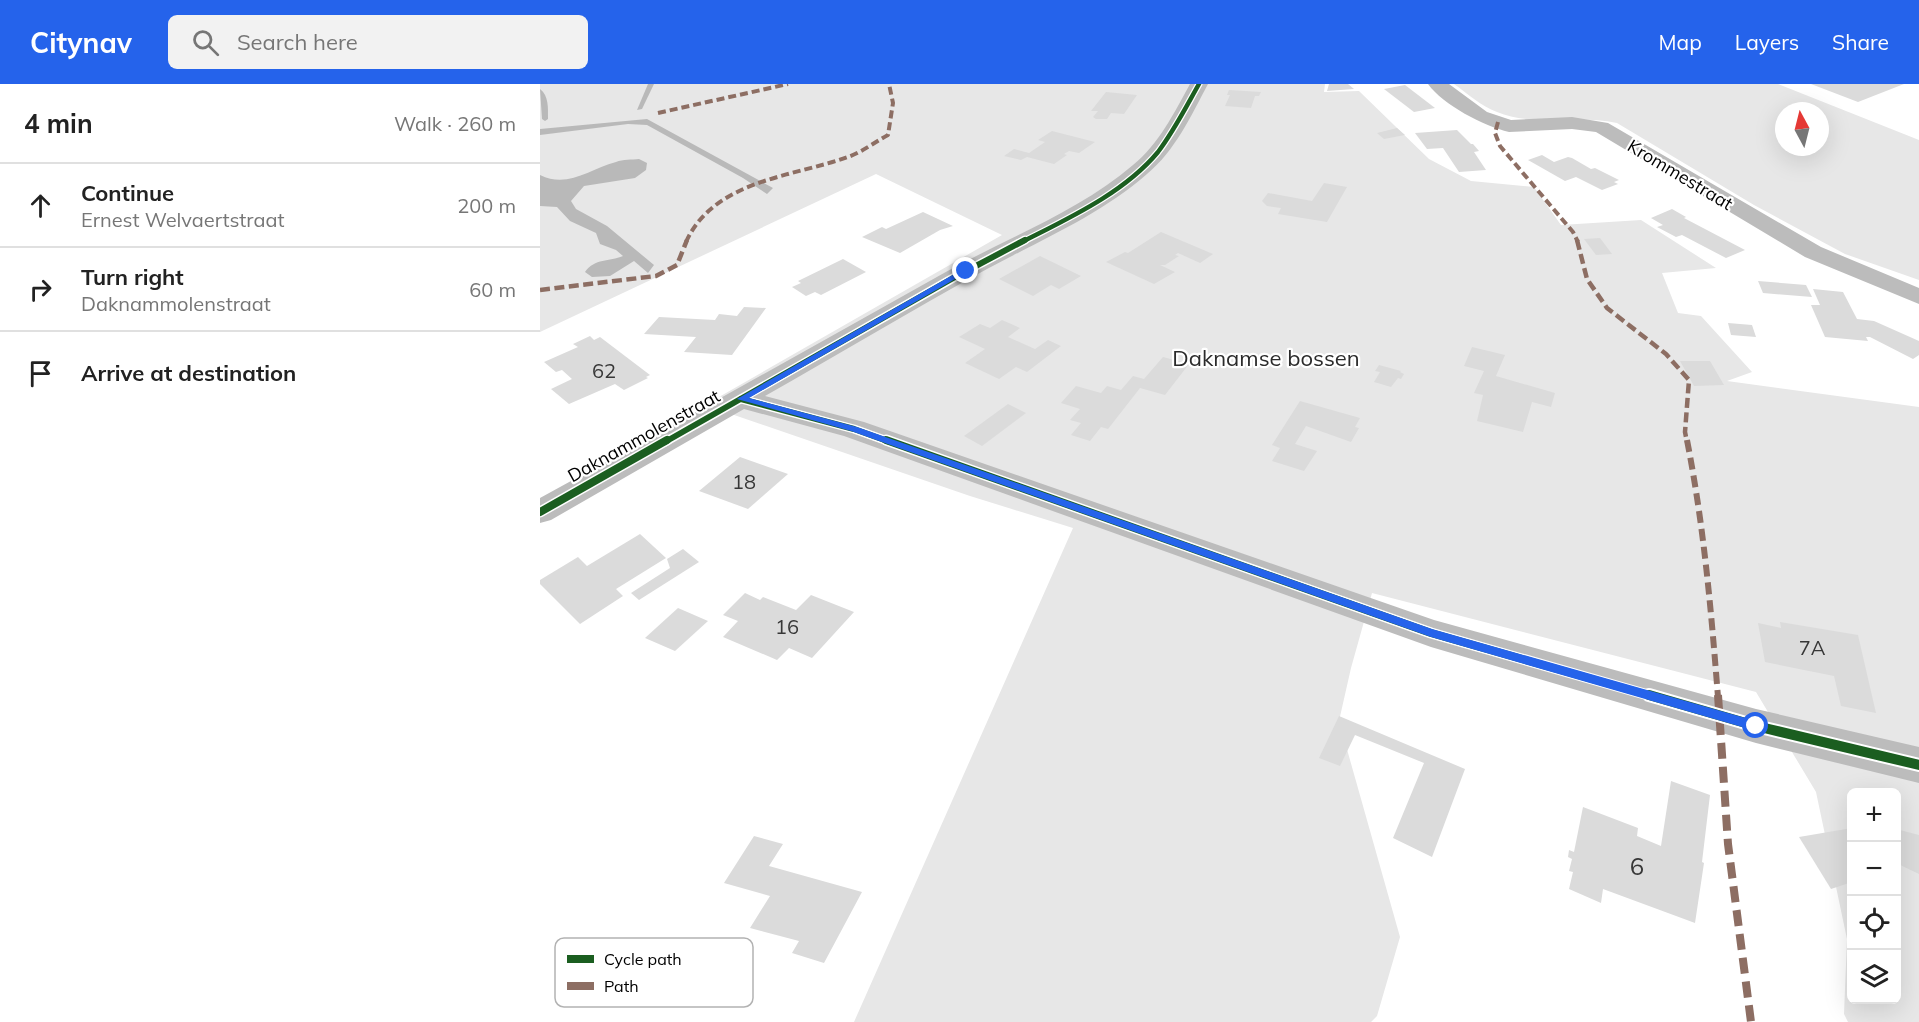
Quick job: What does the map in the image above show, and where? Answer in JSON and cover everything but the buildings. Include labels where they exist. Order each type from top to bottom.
[{"type":"street","name":"Daknammolenstraat","points":[[540,512],[966,271],[1103,197],[1142,169],[1179,120],[1199,84]]},
{"type":"street","name":"Krommestraat","points":[[1437,84],[1480,116],[1509,126],[1572,123],[1601,127],[1813,252],[1919,297]]},
{"type":"street","points":[[741,399],[854,429],[1431,633],[1756,726],[1919,765]]},
{"type":"green space","name":"Daknamse bossen","points":[[540,84],[1325,84],[1324,92],[1359,91],[1429,159],[1471,181],[1534,187],[1561,225],[1641,220],[1716,268],[1662,273],[1678,313],[1701,316],[1752,372],[1727,381],[1919,407],[1919,1022],[1848,1022],[1844,1014],[1847,939],[1816,792],[1756,692],[1372,593],[1339,721],[1400,937],[1377,1016],[1371,1022],[854,1022],[1073,528],[970,496],[705,405],[1002,235],[876,174],[540,332]]},
{"type":"green space","points":[[1454,84],[1778,84],[1823,102],[1775,102],[1775,156],[1829,156],[1829,104],[1919,140],[1919,280],[1845,254],[1754,205],[1617,123],[1525,119],[1497,112],[1475,100]]},
{"type":"shaded area","points":[[647,119],[773,188],[767,194],[743,178],[647,125],[628,124],[540,135],[540,129]]},
{"type":"shaded area","points":[[639,159],[647,163],[646,170],[635,178],[584,186],[571,201],[576,209],[607,226],[654,265],[648,273],[634,261],[610,276],[592,277],[585,272],[593,264],[623,256],[616,250],[600,244],[596,233],[570,221],[557,207],[540,206],[540,175],[550,179],[569,179],[619,161]]},
{"type":"waterway","points":[[639,109],[651,84]]},
{"type":"waterway","points":[[540,91],[545,102],[545,119]]},
{"type":"marked path","points":[[658,113],[788,84]]},
{"type":"marked path","points":[[540,290],[656,276],[677,265],[689,235],[704,216],[721,202],[760,182],[847,157],[888,135],[893,103],[889,84]]},
{"type":"marked path","points":[[1498,122],[1495,133],[1500,146],[1573,232],[1580,245],[1587,279],[1607,308],[1666,354],[1689,380],[1685,432],[1701,514],[1711,602],[1728,844],[1751,1022]]},
{"type":"cycle path","points":[[540,512],[978,264],[1097,201],[1140,170],[1158,151],[1173,130],[1199,84]]},
{"type":"cycle path","points":[[741,399],[854,429],[1431,633],[1756,726],[1919,765]]},
{"type":"route","points":[[966,271],[741,399],[854,429],[1431,633],[1756,726]]}]
